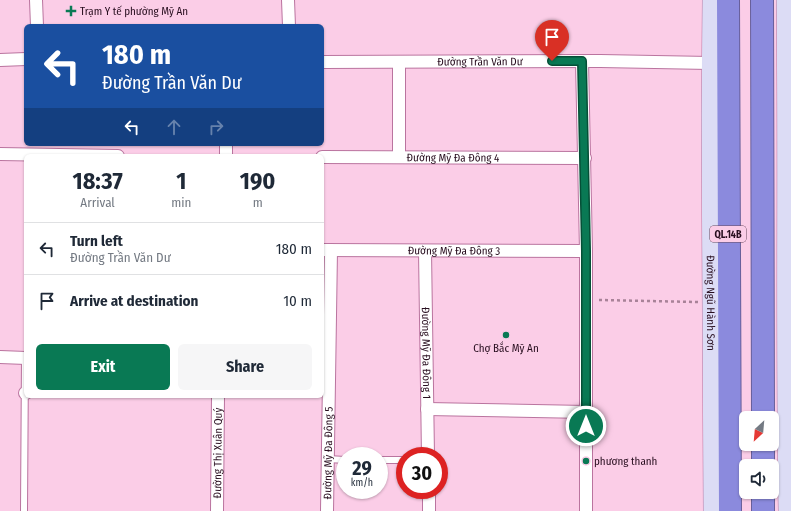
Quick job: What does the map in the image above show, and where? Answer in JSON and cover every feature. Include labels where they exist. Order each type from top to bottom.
[{"type":"highway","name":"Đường Ngũ Hành Sơn","points":[[728,0],[730,511]]},
{"type":"highway","name":"QL.14B","points":[[762,0],[763,411]]},
{"type":"highway","points":[[763,499],[763,511]]},
{"type":"main road","name":"Đường Ngũ Hành Sơn","points":[[711,0],[712,511]]},
{"type":"main road","points":[[785,0],[789,156],[787,511]]},
{"type":"street","points":[[36,0],[37,24]]},
{"type":"street","points":[[288,0],[288,24]]},
{"type":"street","points":[[0,60],[24,59]]},
{"type":"street","points":[[582,61],[586,251],[586,511]]},
{"type":"street","name":"Đường Trần Văn Dư","points":[[324,62],[582,61],[710,63]]},
{"type":"street","points":[[399,156],[400,62]]},
{"type":"street","points":[[0,154],[35,149],[94,154]]},
{"type":"street","name":"Đường Mỹ Đa Đông 4","points":[[324,157],[399,156],[584,158]]},
{"type":"street","name":"Đường Mỹ Đa Đông 3","points":[[326,250],[586,251]]},
{"type":"street","name":"Đường Mỹ Đa Đông 5","points":[[326,250],[327,511]]},
{"type":"street","name":"Đường Mỹ Đa Đông 1","points":[[425,250],[428,447]]},
{"type":"street","points":[[0,357],[24,358]]},
{"type":"street","name":"Đường Thị Xuân Quý","points":[[217,511],[218,398]]},
{"type":"street","points":[[427,409],[586,412]]},
{"type":"street","points":[[429,499],[429,511]]},
{"type":"lane","points":[[24,511],[26,398]]},
{"type":"lane","points":[[328,459],[336,459]]},
{"type":"path","points":[[586,300],[712,303]]},
{"type":"place","name":"Trạm Y tế phường Mỹ An","points":[[71,11]]},
{"type":"place","name":"Chợ Bắc Mỹ An","points":[[506,335]]},
{"type":"place","name":"phương thanh","points":[[586,461]]},
{"type":"route","points":[[552,61],[582,61],[586,251],[586,426]]}]
